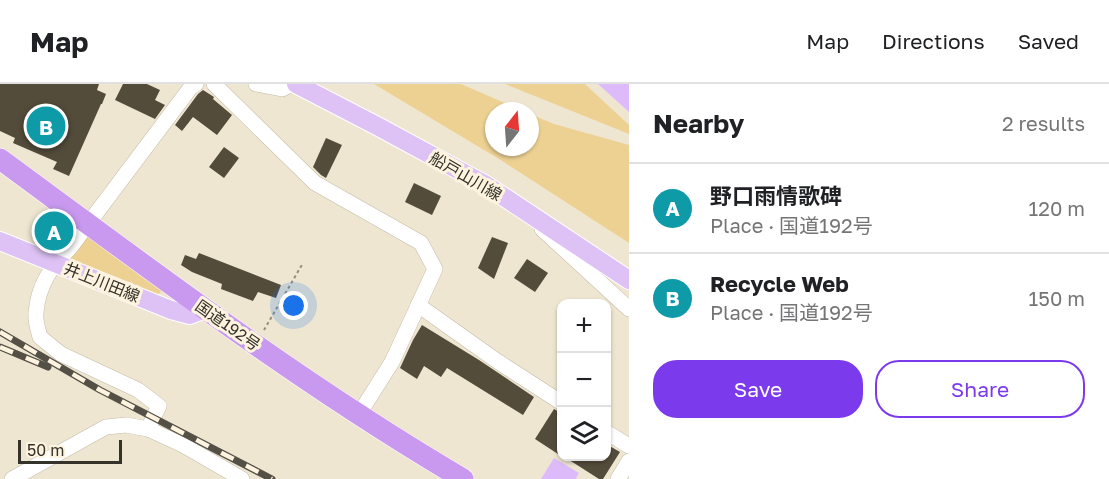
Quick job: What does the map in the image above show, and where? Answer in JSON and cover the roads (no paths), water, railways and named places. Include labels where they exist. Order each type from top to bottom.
[{"type":"highway","name":"国道192号","points":[[0,159],[294,372],[416,452],[463,479]]},
{"type":"main road","name":"船戸山川線","points":[[294,84],[486,185],[629,280]]},
{"type":"main road","name":"井上川田線","points":[[0,241],[171,310],[190,315],[205,309]]},
{"type":"street","points":[[148,429],[159,406],[138,390],[62,354],[40,337],[36,314],[42,286],[55,263],[70,248],[191,87],[196,84]]},
{"type":"street","points":[[214,84],[315,183],[421,243],[435,269],[392,362],[359,414]]},
{"type":"street","points":[[256,84],[282,89],[294,84]]},
{"type":"street","points":[[541,221],[540,228],[629,309]]},
{"type":"street","points":[[418,305],[557,400]]},
{"type":"street","points":[[12,479],[106,427],[126,425],[148,429],[183,445],[242,479]]},
{"type":"street","points":[[611,435],[629,446]]},
{"type":"street","points":[[618,479],[629,461]]},
{"type":"railway","points":[[0,332],[100,390],[272,479]]},
{"type":"railway","points":[[0,347],[48,367]]},
{"type":"place","name":"Recycle Web","points":[[46,126]]},
{"type":"place","name":"野口雨情歌碑","points":[[54,231]]}]
